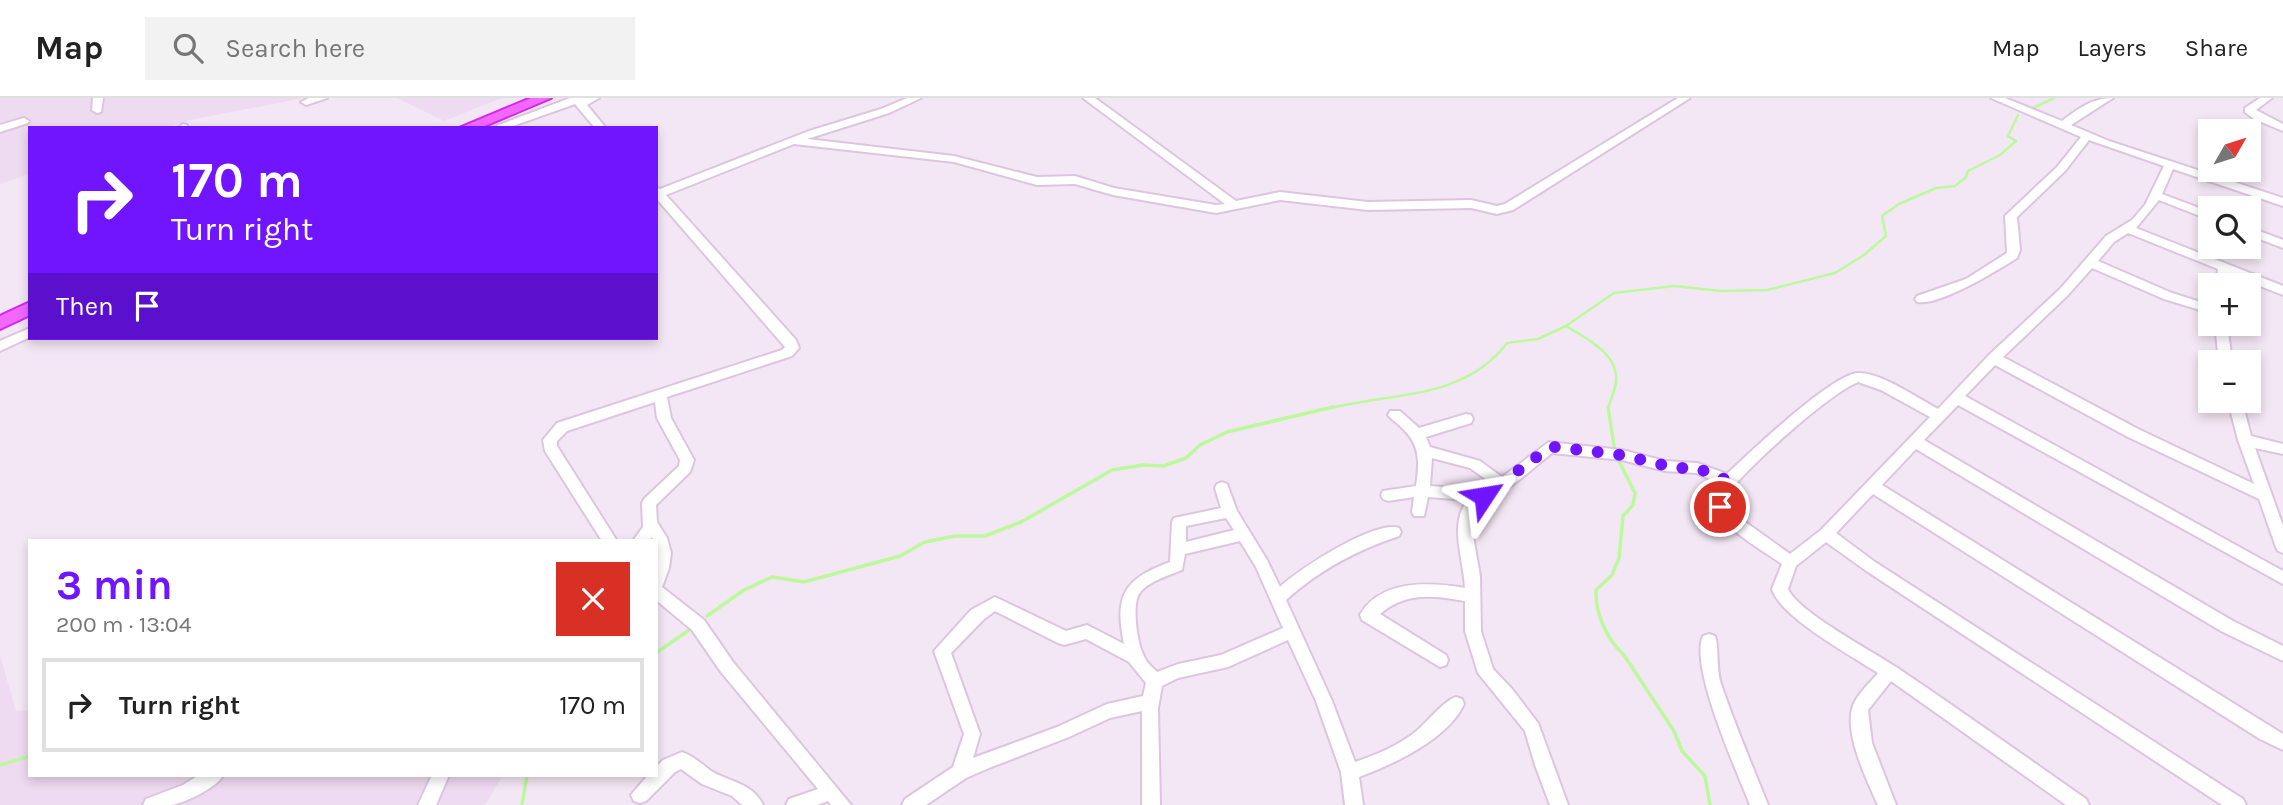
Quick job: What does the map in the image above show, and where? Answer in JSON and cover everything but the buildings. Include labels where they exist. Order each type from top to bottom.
[{"type":"highway","points":[[471,126],[544,98]]},
{"type":"highway","points":[[0,323],[26,316]]},
{"type":"street","points":[[306,102],[322,98]]},
{"type":"street","points":[[502,126],[594,98]]},
{"type":"street","points":[[658,193],[916,98]]},
{"type":"street","points":[[1088,98],[1233,204],[1241,205]]},
{"type":"street","points":[[793,141],[954,159],[1037,181],[1075,180],[1113,191],[1216,209],[1280,195],[1368,206],[1472,204],[1503,209],[1685,98]]},
{"type":"street","points":[[1996,98],[2087,136],[2283,202]]},
{"type":"street","points":[[2062,126],[2084,110],[2108,98]]},
{"type":"street","points":[[2267,98],[2249,110],[2283,128]]},
{"type":"street","points":[[577,101],[599,126]]},
{"type":"street","points":[[0,129],[24,121]]},
{"type":"street","points":[[1921,299],[1970,282],[2013,256],[2015,246],[2009,224],[2011,216],[2062,169],[2087,136]]},
{"type":"street","points":[[2080,805],[1790,605],[1780,589],[1790,562],[1826,534],[1994,358],[2064,292],[2110,239],[2128,229],[2150,206],[2169,165]]},
{"type":"street","points":[[609,539],[550,447],[550,440],[562,427],[787,353],[792,348],[791,343],[658,194]]},
{"type":"street","points":[[2155,195],[2198,211]]},
{"type":"street","points":[[2128,229],[2283,291]]},
{"type":"street","points":[[2261,236],[2283,244]]},
{"type":"street","points":[[2091,263],[2168,296],[2198,305]]},
{"type":"street","points":[[2223,273],[2224,267]]},
{"type":"street","points":[[0,346],[28,333]]},
{"type":"street","points":[[1994,358],[2133,433],[2263,495]]},
{"type":"street","points":[[1790,562],[1736,523],[1720,507],[1719,495],[1729,481],[1850,378],[1866,378],[1940,416]]},
{"type":"street","points":[[642,539],[648,534],[651,525],[649,503],[685,468],[687,460],[664,418],[660,394]]},
{"type":"street","points":[[1957,398],[2283,578]]},
{"type":"street","points":[[2238,413],[2263,495],[2283,547]]},
{"type":"street","points":[[1395,415],[1417,436],[1426,452],[1419,512]]},
{"type":"street","points":[[1417,436],[1466,419]]},
{"type":"street","points":[[2245,440],[2283,449]]},
{"type":"street","points":[[1913,441],[2227,626],[2283,654]]},
{"type":"street","points":[[1559,805],[1532,728],[1486,673],[1473,631],[1473,596],[1465,521],[1471,506],[1502,485],[1544,449],[1555,447],[1622,455],[1676,468],[1697,468],[1729,481]]},
{"type":"street","points":[[1426,452],[1471,460],[1482,465],[1502,485]]},
{"type":"street","points":[[1871,485],[2266,734],[2283,742]]},
{"type":"street","points":[[1223,488],[1230,512],[1262,564],[1324,702],[1350,772],[1354,805]]},
{"type":"street","points":[[1388,495],[1421,491],[1484,496]]},
{"type":"street","points":[[1135,657],[1128,624],[1129,595],[1136,584],[1155,573],[1177,566],[1179,522],[1230,512]]},
{"type":"street","points":[[651,525],[661,538],[664,550],[658,575]]},
{"type":"street","points":[[1277,598],[1298,581],[1359,543],[1394,532]]},
{"type":"street","points":[[1178,550],[1243,534]]},
{"type":"street","points":[[1826,534],[1870,566],[2237,805]]},
{"type":"street","points":[[1440,660],[1368,615],[1382,601],[1397,592],[1432,589],[1473,596]]},
{"type":"street","points":[[658,593],[681,610],[705,634],[727,667],[836,799]]},
{"type":"street","points":[[960,772],[972,734],[942,651],[977,615],[995,603],[1011,614],[1037,622],[1064,638],[1087,632],[1135,657],[1155,682]]},
{"type":"street","points":[[1151,805],[1153,775],[1148,702],[1155,682],[1161,676],[1228,659],[1292,631]]},
{"type":"street","points":[[1709,640],[1708,659],[1712,681],[1759,805]]},
{"type":"street","points":[[1887,805],[1866,750],[1858,715],[1860,708],[1889,671]]},
{"type":"street","points":[[911,805],[960,772],[1063,732],[1107,710],[1148,702]]},
{"type":"street","points":[[1350,772],[1394,757],[1432,732],[1456,704]]},
{"type":"street","points":[[640,795],[669,766],[682,760],[708,778],[738,790],[754,805]]},
{"type":"street","points":[[152,805],[189,791],[212,777]]},
{"type":"street","points":[[427,805],[440,777]]},
{"type":"street","points":[[795,805],[836,799]]},
{"type":"shaded area","points":[[0,98],[304,98],[190,120],[173,126],[28,126],[28,175],[0,184]]},
{"type":"shaded area","points":[[397,98],[502,98],[444,121]]},
{"type":"shaded area","points":[[0,655],[16,711],[28,710],[28,777],[502,777],[485,805],[0,805]]},
{"type":"waterway","points":[[2033,108],[2054,98]]},
{"type":"waterway","points":[[1566,326],[1614,293],[1674,286],[1721,291],[1767,290],[1835,273],[1864,255],[1886,236],[1882,216],[1899,204],[1936,188],[1955,186],[1966,177],[1968,171],[2000,155],[2016,141],[2008,136],[2018,115]]},
{"type":"waterway","points":[[1326,409],[1448,385],[1489,362],[1507,343],[1538,339],[1566,326]]},
{"type":"waterway","points":[[1566,326],[1600,348],[1612,363],[1616,382],[1608,408]]},
{"type":"waterway","points":[[707,616],[744,590],[772,577],[804,582],[900,556],[925,542],[955,536],[985,536],[1021,522],[1112,470],[1143,465],[1163,466],[1186,458],[1200,445],[1227,432],[1333,407]]},
{"type":"waterway","points":[[1608,408],[1615,452]]},
{"type":"waterway","points":[[1617,457],[1635,493],[1633,505],[1623,516],[1619,558],[1612,575],[1596,590],[1600,617],[1612,642],[1624,655],[1674,731],[1682,751],[1705,776],[1710,805]]},
{"type":"waterway","points":[[658,652],[692,628]]},
{"type":"waterway","points":[[0,765],[28,757]]},
{"type":"waterway","points":[[522,805],[527,777]]},
{"type":"route","points":[[1484,496],[1522,470],[1544,449],[1555,447],[1622,455],[1665,466],[1697,468],[1714,473],[1729,481],[1719,495],[1720,507]]}]
